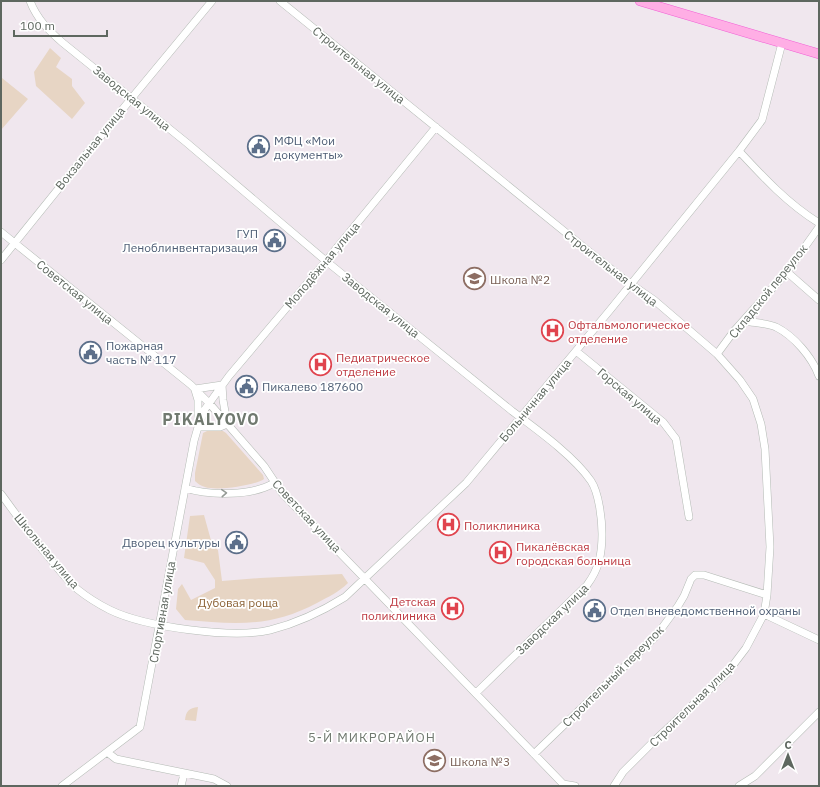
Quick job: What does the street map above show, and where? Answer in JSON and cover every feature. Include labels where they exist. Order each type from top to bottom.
[{"type":"main road","points":[[640,1],[819,54]]},
{"type":"street","name":"Заводская улица","points":[[30,1],[35,12],[50,32],[187,143],[326,261],[521,417],[576,463],[592,482],[602,524],[601,556],[597,568],[587,585],[476,693]]},
{"type":"street","name":"Вокзальная улица","points":[[1,260],[131,98],[212,1]]},
{"type":"street","name":"Строительная улица","points":[[280,1],[591,253],[654,300],[718,354],[740,380],[753,399],[761,424],[765,449],[770,547],[767,595],[764,614],[746,648],[727,673],[653,742],[623,772],[614,786]]},
{"type":"street","name":"Больничная улица","points":[[365,578],[466,483],[739,151],[762,120],[782,43]]},
{"type":"street","name":"Молодёжная улица","points":[[209,403],[255,344],[326,261],[436,127]]},
{"type":"street","points":[[739,151],[772,187],[803,213],[819,223]]},
{"type":"street","name":"Складской переулок","points":[[718,354],[734,331],[745,321],[787,272],[819,227]]},
{"type":"street","name":"Советская улица","points":[[1,232],[195,389],[264,466],[274,483],[282,492],[564,785]]},
{"type":"street","points":[[787,272],[819,300]]},
{"type":"street","points":[[745,321],[775,327],[788,334],[808,356],[819,376]]},
{"type":"street","name":"Горская улица","points":[[576,351],[663,422],[676,439],[689,517]]},
{"type":"street","points":[[222,385],[227,424],[220,427],[198,427],[198,400],[195,389],[222,385]]},
{"type":"street","name":"Спортивная улица","points":[[62,786],[140,727],[185,488],[198,427],[209,403]]},
{"type":"street","points":[[185,488],[197,492],[214,494],[247,491],[266,487],[274,483]]},
{"type":"street","name":"Школьная улица","points":[[1,494],[32,537],[76,588],[110,610],[133,618],[216,633],[239,633],[269,630],[301,621],[326,609],[345,597],[365,578]]},
{"type":"street","name":"Строительный переулок","points":[[534,754],[656,636],[678,606],[691,579],[695,575],[704,575],[767,595]]},
{"type":"street","points":[[764,614],[819,640]]},
{"type":"street","points":[[739,786],[755,776],[819,712]]},
{"type":"street","points":[[107,752],[116,759],[214,779],[228,786]]},
{"type":"street","points":[[181,786],[184,774]]},
{"type":"street","points":[[564,785],[575,786]]},
{"type":"green space","points":[[50,48],[61,58],[56,67],[72,79],[72,86],[85,103],[72,119],[36,86],[34,72]]},
{"type":"green space","points":[[2,78],[28,99],[1,130],[1,80]]},
{"type":"green space","points":[[207,431],[223,431],[226,433],[263,475],[264,479],[244,486],[226,488],[210,488],[197,483],[195,481],[195,473],[203,433]]},
{"type":"green space","name":"Дубовая роща","points":[[204,515],[212,544],[218,550],[222,581],[342,574],[348,583],[341,589],[317,603],[284,617],[236,623],[185,620],[176,609],[178,589],[182,584],[191,600],[215,588],[215,580],[204,563],[184,558],[190,516]]},
{"type":"green space","points":[[198,707],[196,721],[185,720],[188,710]]},
{"type":"place","name":"МФЦ «Мои документы»","points":[[259,147]]},
{"type":"place","name":"ГУП Леноблинвентаризация","points":[[274,240]]},
{"type":"place","name":"Школа №2","points":[[474,279]]},
{"type":"place","name":"Офтальмологическое отделение","points":[[552,331]]},
{"type":"place","name":"Пожарная часть № 117","points":[[91,352]]},
{"type":"place","name":"Педиатрическое отделение","points":[[321,364]]},
{"type":"place","name":"Пикалево 187600","points":[[246,386]]},
{"type":"place","name":"Поликлиника","points":[[449,525]]},
{"type":"place","name":"Дворец культуры","points":[[236,542]]},
{"type":"place","name":"Пикалёвская городская больница","points":[[500,553]]},
{"type":"place","name":"Детская поликлиника","points":[[452,608]]},
{"type":"place","name":"Отдел вневедомственной охраны","points":[[594,610]]},
{"type":"place","name":"Школа №3","points":[[434,761]]},
{"type":"district","name":"PIKALYOVO","points":[[211,419]]},
{"type":"district","name":"5-Й МИКРОРАЙОН","points":[[372,737]]}]
